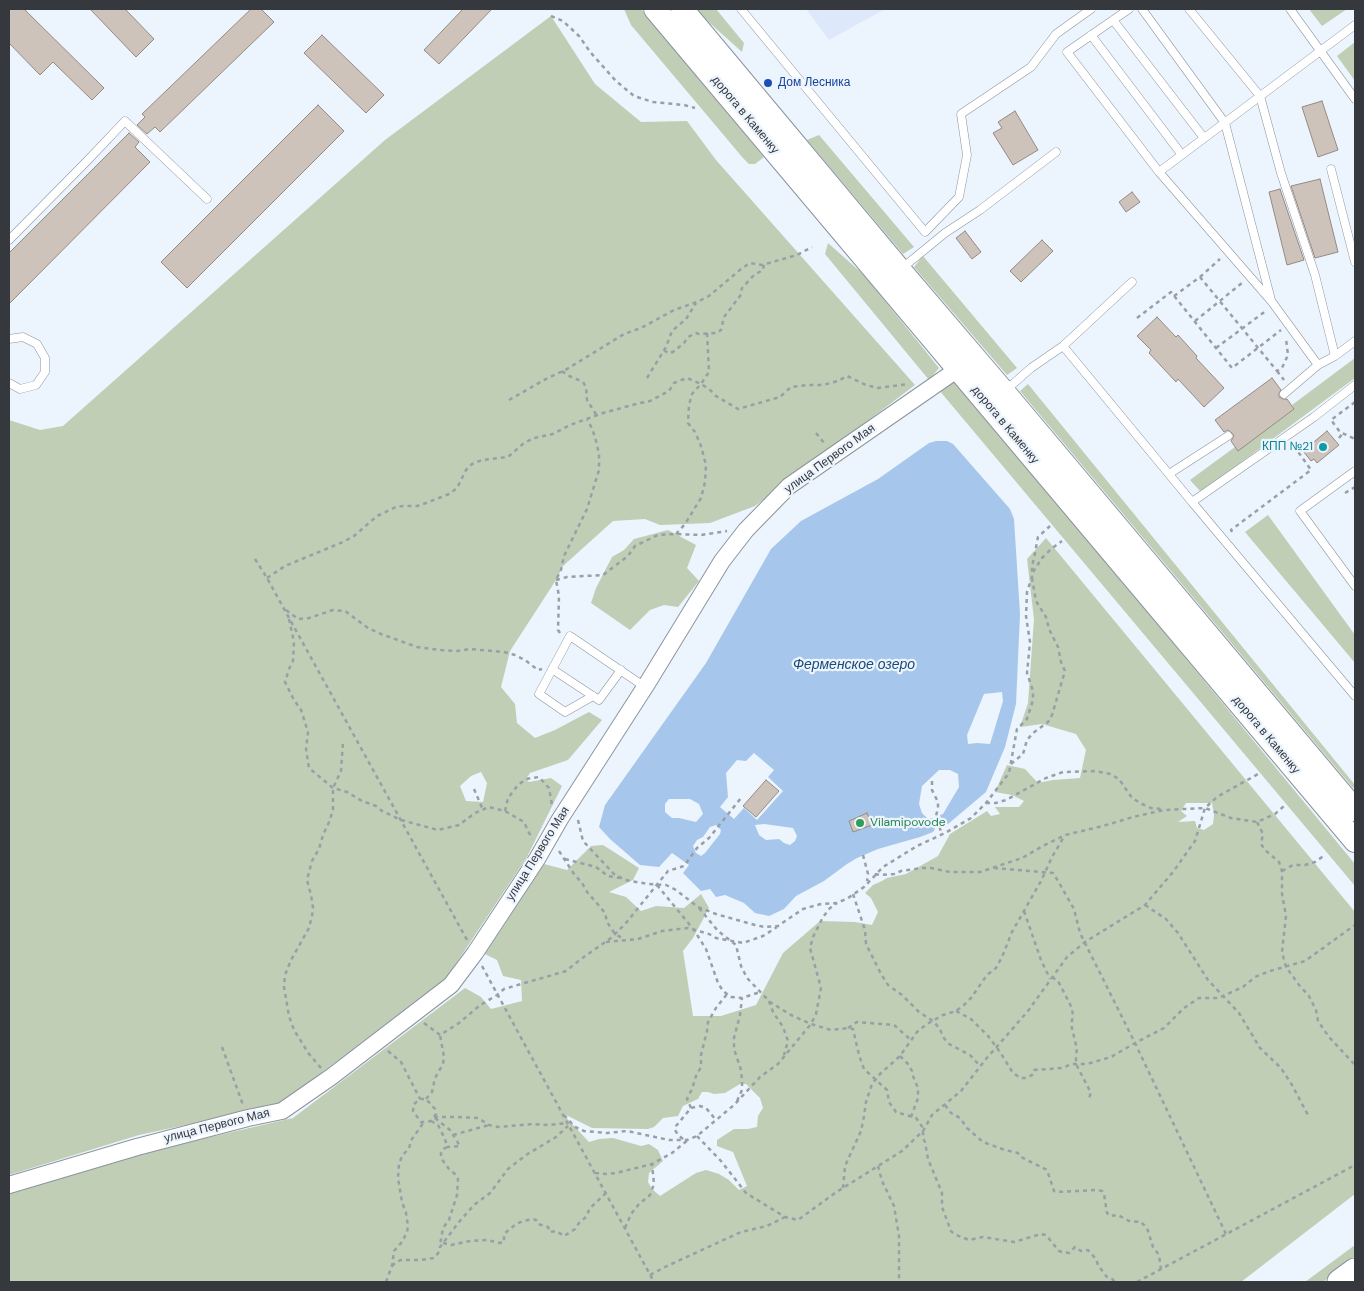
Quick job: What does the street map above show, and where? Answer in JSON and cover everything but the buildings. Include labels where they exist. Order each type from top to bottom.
[{"type":"main road","name":"дорога в Каменку","points":[[655,9],[1355,841]]},
{"type":"main road","name":"дорога в Каменку","points":[[682,9],[900,270],[1353,804]]},
{"type":"main road","points":[[1340,1282],[1355,1271]]},
{"type":"street","name":"улица Первого Мая","points":[[9,1185],[137,1146],[282,1111],[331,1077],[451,985],[478,959],[574,796],[645,688],[722,561],[746,530],[789,486],[958,370]]},
{"type":"lane","points":[[741,9],[925,232],[959,196],[967,155],[962,114],[1031,67],[1056,34],[1091,9]]},
{"type":"lane","points":[[1129,9],[1067,52],[1159,172],[1272,302],[1318,365]]},
{"type":"lane","points":[[1142,9],[1225,123],[1272,302]]},
{"type":"lane","points":[[1188,9],[1260,96],[1281,173],[1315,275],[1336,356]]},
{"type":"lane","points":[[1290,9],[1355,99]]},
{"type":"lane","points":[[1113,20],[1204,138]]},
{"type":"lane","points":[[1159,172],[1355,25]]},
{"type":"lane","points":[[1091,35],[1182,155]]},
{"type":"lane","points":[[9,240],[125,121],[207,199]]},
{"type":"lane","points":[[900,270],[945,233],[980,210],[1056,152]]},
{"type":"lane","points":[[1331,169],[1355,262]]},
{"type":"lane","points":[[1004,392],[1031,368],[1063,346],[1132,282]]},
{"type":"lane","points":[[9,338],[23,337],[37,344],[45,358],[45,372],[36,385],[20,390],[9,382]]},
{"type":"lane","points":[[1284,394],[1318,365],[1336,356],[1355,341]]},
{"type":"lane","points":[[1063,346],[1355,696]]},
{"type":"lane","points":[[1192,502],[1314,417],[1355,385]]},
{"type":"lane","points":[[1170,474],[1228,436]]},
{"type":"lane","points":[[1355,471],[1300,510],[1355,586]]},
{"type":"lane","points":[[593,696],[565,712],[539,694],[570,636],[645,688]]},
{"type":"lane","points":[[552,669],[599,700],[621,670]]},
{"type":"path","points":[[551,16],[563,21],[579,36],[616,82],[634,96],[653,102],[695,108]]},
{"type":"path","points":[[508,400],[583,360],[624,334],[641,328],[674,310],[710,296],[741,269],[750,264],[764,264],[797,255],[812,247]]},
{"type":"path","points":[[1174,296],[1200,277],[1228,250]]},
{"type":"path","points":[[664,350],[668,353],[673,352],[690,335],[696,333],[717,333],[721,330],[724,317],[740,296],[742,288],[754,275],[763,270],[764,264]]},
{"type":"path","points":[[1195,322],[1251,276]]},
{"type":"path","points":[[1137,318],[1171,292],[1232,368],[1258,348],[1281,330],[1286,339],[1288,355],[1282,368],[1277,371],[1258,348],[1242,329],[1200,277]]},
{"type":"path","points":[[647,378],[664,350],[672,331],[686,319],[697,302]]},
{"type":"path","points":[[1216,348],[1266,311],[1272,302]]},
{"type":"path","points":[[676,534],[685,524],[701,498],[705,482],[706,465],[702,446],[688,423],[689,404],[692,394],[708,372],[706,333]]},
{"type":"path","points":[[562,371],[583,382],[586,387],[588,400],[597,416]]},
{"type":"path","points":[[267,578],[285,566],[354,536],[377,516],[403,506],[426,504],[449,494],[457,488],[466,470],[472,464],[482,460],[508,456],[524,443],[534,438],[553,434],[570,425],[650,401],[669,391],[674,383],[686,378],[701,384],[716,396],[738,409],[780,398],[791,387],[823,385],[838,381],[847,376],[866,385],[878,388],[911,384]]},
{"type":"path","points":[[1355,402],[1331,420],[1340,432],[1355,438]]},
{"type":"path","points":[[566,642],[558,630],[559,596],[556,580],[561,570],[564,556],[587,508],[599,470],[599,454],[588,420]]},
{"type":"path","points":[[1339,438],[1343,433]]},
{"type":"path","points":[[1237,538],[1230,530],[1311,470],[1287,436]]},
{"type":"path","points":[[1338,497],[1355,487]]},
{"type":"path","points":[[1011,764],[1023,754],[1028,740],[1033,733],[1048,722],[1065,671],[1046,617],[1036,601],[1032,575],[1038,538],[1050,526]]},
{"type":"path","points":[[556,580],[567,577],[603,575],[628,556],[635,546],[658,535],[701,535],[730,530],[746,530]]},
{"type":"path","points":[[561,1112],[576,1127],[584,1131],[607,1134],[627,1131],[669,1140],[689,1139],[697,1136],[737,1103],[760,1077],[778,1064],[811,1024],[816,1014],[821,988],[810,948],[823,917],[830,908],[864,887],[883,867],[917,846],[942,835],[971,818],[986,803],[1009,773],[1017,729],[1027,719],[1033,700],[1033,691],[1027,673],[1030,642],[1026,616],[1027,592],[1032,575],[1042,558],[1062,541]]},
{"type":"path","points":[[255,559],[285,609],[654,1282]]},
{"type":"path","points":[[285,609],[298,619],[309,618],[333,610],[345,611],[368,628],[417,646],[441,650],[457,651],[470,649],[504,652],[525,660],[538,670],[552,669]]},
{"type":"path","points":[[288,615],[294,642],[293,661],[285,682],[301,710],[308,732],[306,749],[309,768],[333,788],[347,792],[401,820],[438,830],[459,826],[475,813],[489,806],[505,811],[524,822],[532,838],[537,859]]},
{"type":"path","points":[[331,1077],[309,1054],[294,1030],[289,1016],[284,987],[291,960],[304,938],[312,916],[311,895],[307,880],[312,860],[330,820],[334,804],[333,788],[341,771],[343,742]]},
{"type":"path","points":[[986,803],[1006,800],[1046,778],[1063,772],[1095,770],[1110,774],[1119,779],[1132,798],[1142,804],[1150,808],[1164,810]]},
{"type":"path","points":[[697,1136],[746,1193],[785,1218],[798,1220],[902,1151],[923,1131],[932,1115],[961,1091],[1028,1011],[1067,957],[1085,942],[1145,904],[1173,872],[1195,842],[1205,808],[1217,797],[1258,774]]},
{"type":"path","points":[[505,811],[508,798],[518,785],[526,779],[539,776],[549,788],[552,807],[560,819]]},
{"type":"path","points":[[932,781],[932,790],[938,802],[936,816],[942,835]]},
{"type":"path","points":[[474,789],[482,810]]},
{"type":"path","points":[[574,796],[583,841],[614,874],[625,880],[666,885],[676,890],[698,907],[718,931],[736,944],[741,966],[747,978],[768,1000],[791,1015],[831,1030],[853,1029],[864,1070],[887,1090],[889,1102],[896,1112],[916,1118],[922,1128],[928,1159],[942,1193],[942,1207],[950,1231],[970,1240],[983,1237],[1014,1242],[1041,1234],[1046,1235],[1062,1252],[1069,1253],[1075,1248],[1081,1251],[1088,1250],[1107,1277],[1115,1282]]},
{"type":"path","points":[[440,1035],[504,989],[566,971],[615,934],[668,871],[684,866],[697,848],[709,838],[742,798]]},
{"type":"path","points":[[875,874],[894,874],[922,868],[950,872],[980,872],[1022,858],[1041,846],[1065,835],[1103,826],[1133,816],[1164,810],[1205,808],[1231,818],[1256,822],[1275,814],[1284,806]]},
{"type":"path","points":[[1256,822],[1263,834],[1261,844],[1279,862],[1282,871],[1282,894],[1286,916],[1282,952],[1286,966],[1310,996],[1318,1021],[1329,1037],[1355,1066]]},
{"type":"path","points":[[844,1188],[845,1166],[860,1131],[872,1084],[900,1056],[917,1032],[943,1015],[956,1011],[972,998],[987,975],[996,968],[1012,932],[1065,835]]},
{"type":"path","points":[[549,838],[586,892],[604,913],[607,922],[615,934],[624,939]]},
{"type":"path","points":[[863,855],[868,874],[867,883]]},
{"type":"path","points":[[1282,871],[1293,865],[1305,865],[1315,862],[1325,855]]},
{"type":"path","points":[[565,859],[596,867],[608,876],[621,878]]},
{"type":"path","points":[[994,868],[1052,873],[1074,909],[1080,932],[1226,1234]]},
{"type":"path","points":[[658,884],[706,948],[718,983],[723,991],[731,997],[742,998],[760,992]]},
{"type":"path","points":[[853,894],[865,930],[866,944],[888,985],[919,1012],[933,1021],[949,1044],[970,1055],[980,1066]]},
{"type":"path","points":[[604,942],[638,939],[662,931],[688,928],[716,938],[743,943],[763,936],[803,909],[821,904],[837,903]]},
{"type":"path","points":[[1145,904],[1166,919],[1172,926],[1192,953],[1208,980],[1239,1014],[1260,1048],[1282,1068],[1308,1115]]},
{"type":"path","points":[[698,907],[755,925],[766,927],[778,926]]},
{"type":"path","points":[[1024,911],[1041,960],[1051,978],[1058,981],[1072,1008],[1071,1024],[1077,1049],[1076,1064],[1091,1093],[1088,1100]]},
{"type":"path","points":[[956,1011],[971,1019],[988,1036],[1013,1073],[1021,1078],[1026,1078],[1032,1075],[1034,1070],[1087,1064],[1111,1057],[1164,1028],[1184,1008],[1199,998],[1218,998],[1243,987],[1255,977],[1305,961],[1355,925]]},
{"type":"path","points":[[691,1108],[687,1099],[701,1066],[701,1055],[708,1022],[727,994]]},
{"type":"path","points":[[737,1103],[742,1090],[742,1080],[734,1049],[734,1038],[742,998]]},
{"type":"path","points":[[768,1000],[788,1040],[784,1057]]},
{"type":"path","points":[[412,1015],[437,1031],[440,1035],[444,1057],[443,1064],[435,1078],[432,1092],[426,1099]]},
{"type":"path","points":[[848,1028],[856,1022],[894,1025],[911,1040]]},
{"type":"path","points":[[222,1047],[248,1118]]},
{"type":"path","points":[[392,1054],[401,1062],[420,1099]]},
{"type":"path","points":[[900,1056],[912,1071],[912,1076],[918,1088],[918,1098],[911,1117]]},
{"type":"path","points":[[431,1121],[436,1114],[435,1109],[426,1099],[420,1099],[414,1104],[413,1111],[421,1122],[431,1121],[438,1125],[447,1147]]},
{"type":"path","points":[[945,1105],[951,1113],[960,1118],[967,1128],[983,1142],[1018,1153],[1021,1157],[1046,1170],[1054,1191],[1102,1191],[1107,1214],[1110,1216],[1118,1215],[1129,1221],[1141,1222],[1147,1228],[1153,1248],[1159,1255],[1161,1270]]},
{"type":"path","points":[[684,1140],[675,1130],[676,1126],[691,1108],[700,1106],[706,1108],[716,1120]]},
{"type":"path","points":[[434,1117],[478,1118],[489,1125],[498,1127],[568,1124]]},
{"type":"path","points":[[392,1266],[401,1260],[434,1258],[439,1252],[443,1228],[449,1220],[457,1195],[458,1179],[441,1158],[441,1152],[447,1147],[460,1146],[450,1130],[434,1117]]},
{"type":"path","points":[[386,1282],[392,1266],[394,1251],[402,1242],[408,1226],[398,1178],[399,1164],[412,1139],[424,1122]]},
{"type":"path","points":[[440,1247],[474,1205],[490,1193],[508,1169],[526,1155],[556,1137],[568,1124]]},
{"type":"path","points":[[453,1135],[489,1125]]},
{"type":"path","points":[[594,1173],[616,1173],[652,1164],[672,1153],[689,1139]]},
{"type":"path","points":[[625,1228],[630,1214],[650,1195],[654,1184],[652,1164]]},
{"type":"path","points":[[1137,1282],[1355,1165]]},
{"type":"path","points":[[878,1166],[882,1181],[894,1206],[899,1236],[899,1282]]},
{"type":"path","points":[[443,1244],[450,1245],[488,1240],[504,1242],[504,1234],[516,1224],[533,1219],[538,1224],[548,1227],[550,1232],[556,1232],[564,1236],[575,1229],[586,1217],[590,1208],[606,1194]]},
{"type":"path","points":[[650,1275],[740,1232],[767,1226],[785,1218]]},
{"type":"shaded area","points":[[806,9],[885,9],[829,40]]},
{"type":"green space","points":[[624,9],[641,9],[764,157],[755,164],[749,164],[743,158],[631,25]]},
{"type":"green space","points":[[696,9],[716,9],[744,43],[742,52],[702,16]]},
{"type":"green space","points":[[1309,9],[1347,9],[1322,26]]},
{"type":"green space","points":[[551,16],[595,84],[641,122],[687,121],[716,160],[915,385],[755,506],[710,523],[660,525],[645,519],[613,521],[563,566],[510,651],[501,687],[515,704],[517,723],[535,738],[589,712],[602,720],[568,760],[530,773],[526,779],[529,782],[551,778],[562,786],[527,857],[447,977],[279,1105],[139,1135],[9,1175],[9,420],[40,430],[63,426],[385,140]],"holes":[[[481,772],[487,783],[483,802],[466,801],[460,786],[471,776]]]},
{"type":"green space","points":[[1355,42],[1355,81],[1337,56]]},
{"type":"green space","points":[[819,135],[914,247],[903,254],[807,140]]},
{"type":"green space","points":[[828,243],[864,275],[939,368],[929,380],[825,254]]},
{"type":"green space","points":[[923,256],[1017,368],[1007,375],[914,267]]},
{"type":"green space","points":[[1355,358],[1355,378],[1201,492],[1190,480],[1235,447],[1238,450],[1294,409],[1292,405]]},
{"type":"green space","points":[[953,381],[1057,502],[1355,864],[1355,886],[939,390]]},
{"type":"green space","points":[[1028,384],[1355,785],[1353,788],[1020,391]]},
{"type":"green space","points":[[1268,515],[1355,635],[1355,663],[1245,532]]},
{"type":"green space","points":[[668,530],[696,545],[687,568],[699,581],[678,607],[664,605],[650,610],[630,630],[591,603],[596,588],[612,557],[624,550],[634,539]]},
{"type":"green space","points":[[1046,538],[1355,912],[1355,1194],[1241,1282],[9,1282],[9,1192],[145,1152],[293,1118],[465,988],[481,997],[491,1009],[522,1001],[521,980],[503,976],[497,960],[485,954],[544,864],[567,870],[591,846],[603,845],[639,868],[633,880],[609,892],[626,897],[641,911],[656,906],[684,908],[701,894],[709,908],[693,938],[683,951],[693,1016],[721,1016],[756,1005],[783,953],[820,921],[855,922],[872,925],[878,912],[871,898],[865,893],[873,885],[887,878],[906,874],[938,856],[950,834],[987,811],[991,816],[1000,814],[995,807],[1019,807],[1024,801],[1012,795],[995,792],[1007,765],[1025,769],[1038,783],[1080,778],[1086,750],[1076,734],[1042,724],[1020,727],[1028,703],[1034,619],[1027,559]],"holes":[[[1186,803],[1212,803],[1213,824],[1204,830],[1197,828],[1195,821],[1178,822],[1187,816],[1181,811]],[[740,1084],[746,1084],[760,1098],[763,1108],[758,1116],[757,1127],[734,1129],[717,1140],[717,1146],[733,1152],[747,1186],[739,1190],[729,1180],[719,1174],[706,1170],[696,1173],[660,1196],[652,1189],[648,1182],[649,1173],[663,1161],[658,1150],[649,1144],[641,1146],[613,1138],[589,1142],[562,1113],[592,1128],[648,1129],[654,1127],[663,1118],[678,1116],[683,1106],[698,1099],[702,1092],[725,1093]]]},
{"type":"green space","points":[[1355,1245],[1355,1256],[1323,1282],[1305,1282]]},
{"type":"water","name":"Ферменское озеро","points":[[947,441],[953,444],[1010,509],[1014,519],[1020,614],[1016,704],[1005,747],[986,792],[948,824],[944,824],[940,815],[943,814],[959,787],[958,774],[950,770],[939,770],[922,786],[919,804],[922,813],[928,819],[933,818],[935,829],[933,832],[878,849],[857,858],[824,881],[796,896],[784,909],[769,916],[755,913],[744,903],[725,895],[716,897],[710,889],[701,891],[683,873],[689,865],[672,853],[659,867],[640,865],[599,827],[605,805],[706,663],[771,549],[801,521],[878,479],[929,443]],"holes":[[[1002,692],[1003,701],[990,744],[968,744],[967,735],[984,694]],[[754,753],[774,770],[768,777],[783,791],[757,820],[744,808],[734,819],[720,807],[728,797],[726,773],[737,760],[746,761]],[[669,799],[690,799],[699,804],[703,814],[696,822],[672,818],[665,812],[665,804]],[[764,824],[793,828],[797,836],[790,845],[779,839],[766,840],[759,835],[755,825]],[[716,825],[721,830],[720,834],[701,856],[696,853],[693,846],[697,840],[703,837],[710,827]]]},
{"type":"place","name":"Дом Лесника","points":[[768,83]]},
{"type":"place","name":"КПП №21","points":[[1323,447]]},
{"type":"place","name":"Vilamipovode","points":[[860,823]]}]
